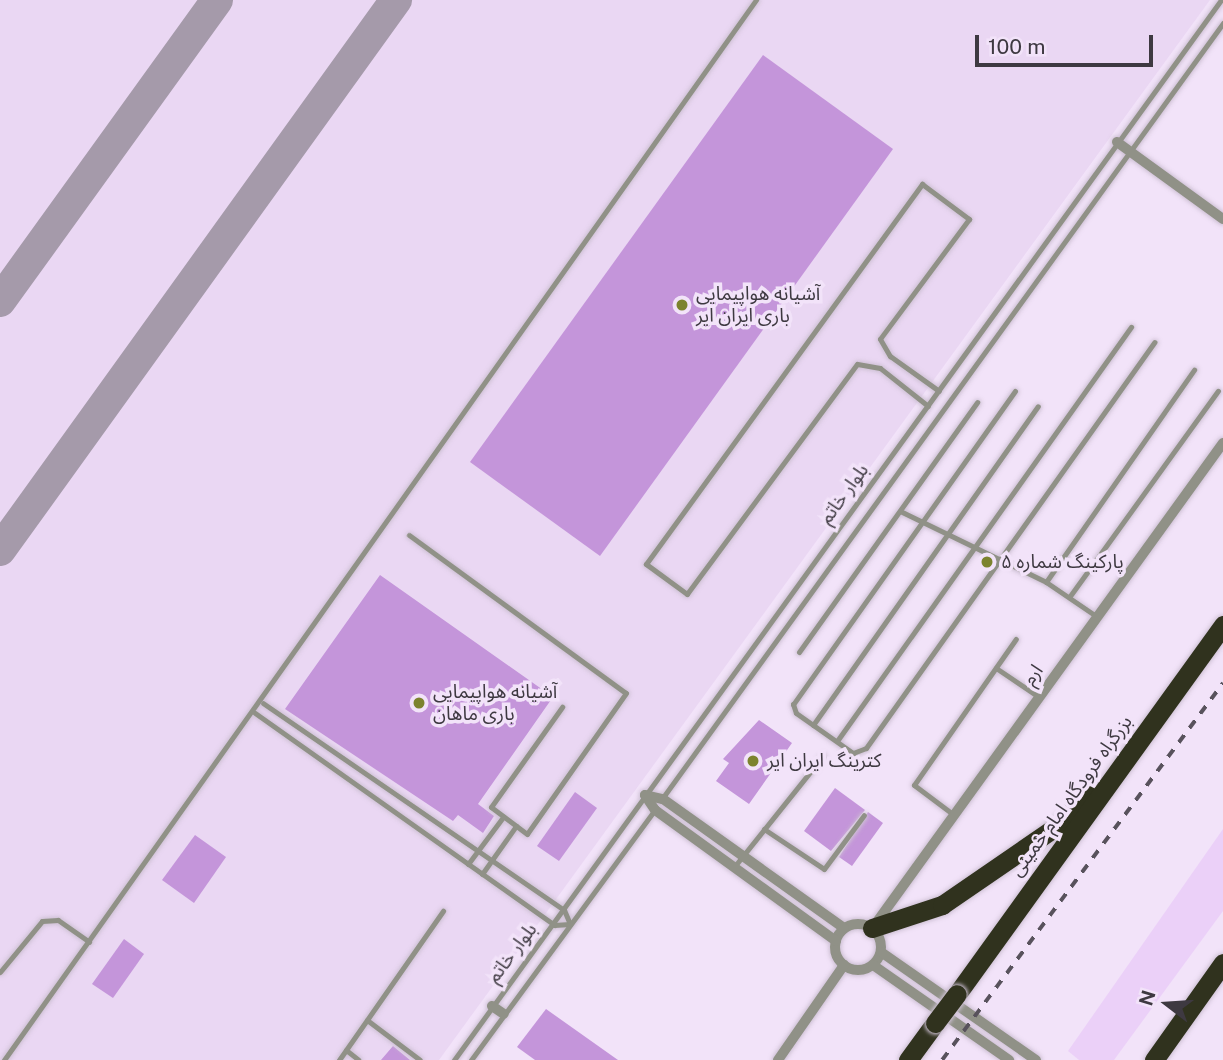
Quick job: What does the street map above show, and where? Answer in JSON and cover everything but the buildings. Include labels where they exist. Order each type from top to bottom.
[{"type":"highway","name":"بزرگراه فرودگاه امام خمینی","points":[[908,1060],[1220,628]]},
{"type":"highway","points":[[872,928],[942,905],[1060,824],[1143,735]]},
{"type":"highway","points":[[1154,1060],[1223,963]]},
{"type":"street","points":[[1117,142],[1223,219]]},
{"type":"street","name":"ارم","points":[[872,928],[1223,443]]},
{"type":"street","points":[[645,795],[663,799],[844,928],[872,928],[881,952],[1036,1060]]},
{"type":"street","points":[[645,795],[654,810],[836,940],[844,965]]},
{"type":"street","points":[[836,940],[844,928]]},
{"type":"street","points":[[844,965],[858,970],[873,965],[881,952]]},
{"type":"street","points":[[778,1060],[844,965]]},
{"type":"street","points":[[873,965],[1009,1060]]},
{"type":"street","points":[[492,1006],[504,1014]]},
{"type":"lane","points":[[4,1060],[255,713],[756,0]]},
{"type":"lane","name":"بلوار خاتم","points":[[454,1060],[1221,0]]},
{"type":"lane","name":"بلوار خاتم","points":[[471,1060],[663,799],[1223,23]]},
{"type":"lane","points":[[928,406],[880,368],[857,364],[687,594],[646,564],[922,184],[969,219],[880,339],[890,356],[939,391]]},
{"type":"lane","points":[[1209,209],[1223,208]]},
{"type":"lane","points":[[837,741],[1131,327]]},
{"type":"lane","points":[[1015,391],[925,522],[793,704],[813,725],[853,753],[866,748],[1155,342]]},
{"type":"lane","points":[[1046,582],[1194,370]]},
{"type":"lane","points":[[1070,596],[1217,391]]},
{"type":"lane","points":[[799,652],[977,402]]},
{"type":"lane","points":[[813,725],[951,535],[1038,406]]},
{"type":"lane","points":[[900,511],[951,535],[1000,563],[1046,582],[1096,616]]},
{"type":"lane","points":[[409,535],[626,693],[527,834],[491,807],[562,707]]},
{"type":"lane","points":[[954,815],[914,785],[1016,639]]},
{"type":"lane","points":[[996,668],[1039,697]]},
{"type":"lane","points":[[255,713],[554,925],[570,924],[564,910],[262,703]]},
{"type":"lane","points":[[734,867],[823,756]]},
{"type":"lane","points":[[764,829],[824,869],[864,815]]},
{"type":"lane","points":[[468,864],[503,817]]},
{"type":"lane","points":[[482,874],[516,826]]},
{"type":"lane","points":[[339,1060],[443,911]]},
{"type":"lane","points":[[0,972],[42,921],[58,920],[89,942]]},
{"type":"lane","points":[[367,1020],[420,1060]]},
{"type":"lane","points":[[346,1050],[359,1060]]},
{"type":"shaded area","points":[[0,0],[1210,0],[439,1060],[0,1060]]},
{"type":"shaded area","points":[[1223,829],[1223,911],[1114,1060],[1079,1060],[1068,1051]]},
{"type":"taxiway","points":[[0,301],[217,0]]},
{"type":"taxiway","points":[[0,550],[396,0]]},
{"type":"railway","points":[[942,1060],[1223,683]]},
{"type":"place","name":"آشیانه هواپیمایی باری ایران ایر","points":[[682,305]]},
{"type":"place","name":"پارکینگ شماره ۵","points":[[987,562]]},
{"type":"place","name":"آشیانه هواپیمایی باری ماهان","points":[[419,703]]},
{"type":"place","name":"کترینگ ایران ایر","points":[[753,761]]}]
